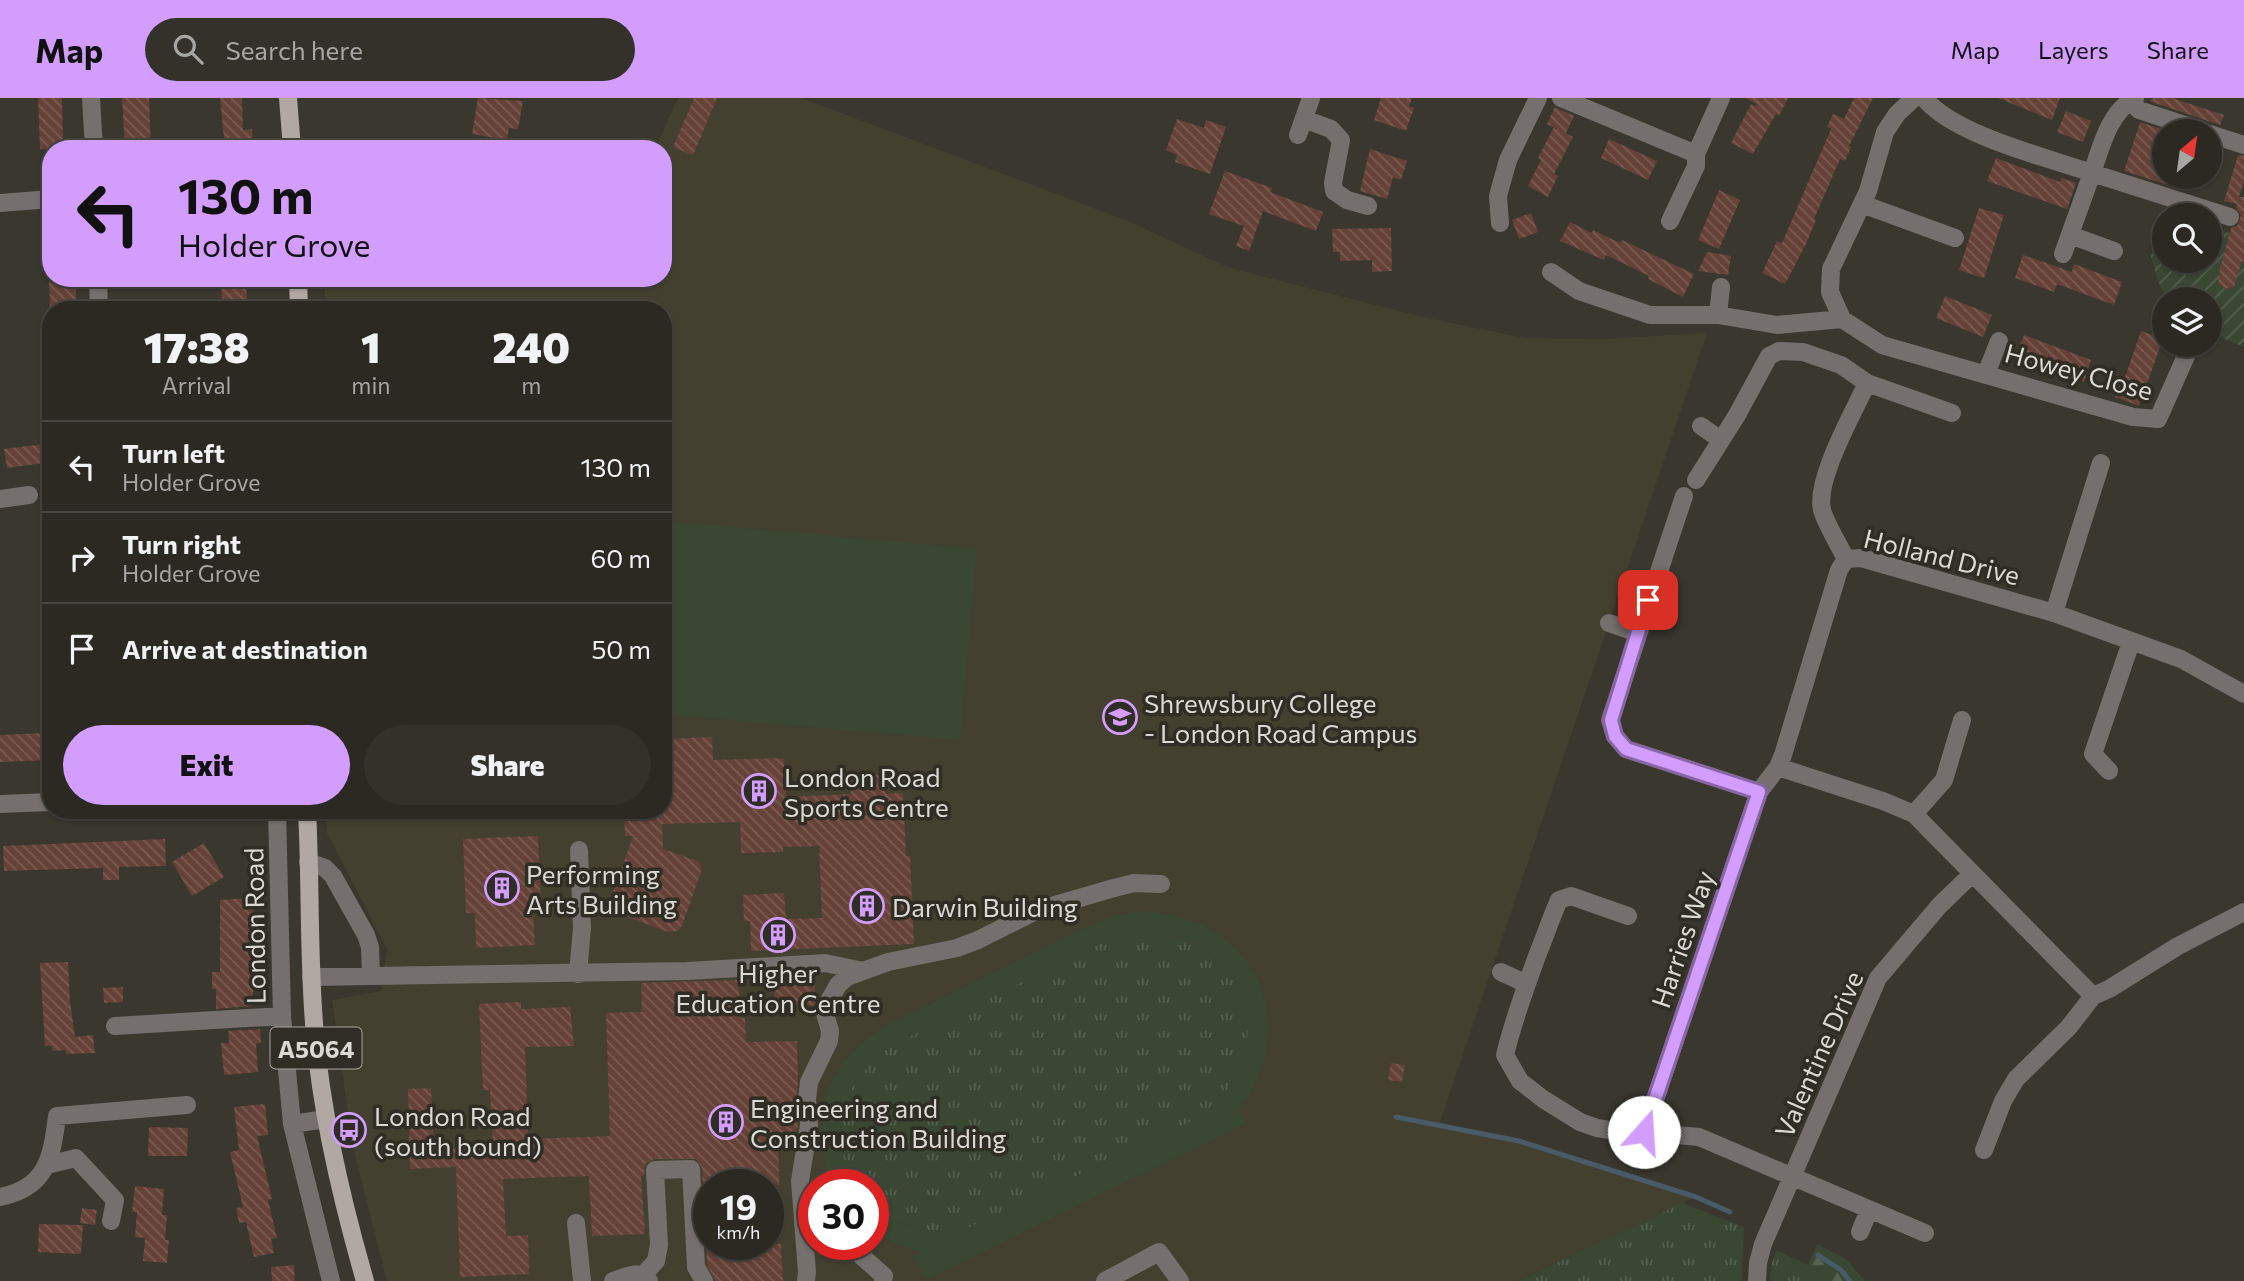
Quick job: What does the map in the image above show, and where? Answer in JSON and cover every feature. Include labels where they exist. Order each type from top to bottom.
[{"type":"main road","points":[[288,98],[291,140]]},
{"type":"main road","name":"A5064","points":[[307,819],[315,1036],[327,1119],[349,1226],[365,1281]]},
{"type":"street","points":[[90,98],[93,140]]},
{"type":"street","points":[[1311,98],[1301,127],[1331,129],[1341,140],[1334,191],[1347,200],[1368,206]]},
{"type":"street","points":[[1500,223],[1498,196],[1508,160],[1538,98]]},
{"type":"street","points":[[1561,98],[1696,154]]},
{"type":"street","points":[[1670,221],[1696,166],[1696,154],[1721,98]]},
{"type":"street","points":[[1551,272],[1579,291],[1650,315],[1718,315],[1777,325],[1842,319],[1830,292],[1831,269],[1868,191],[1885,132],[1897,114],[1914,98]]},
{"type":"street","points":[[1924,98],[1933,109],[1965,129],[2230,217]]},
{"type":"street","points":[[2063,254],[2114,117],[2132,99],[2139,110],[2166,119]]},
{"type":"street","points":[[2222,138],[2244,145]]},
{"type":"street","points":[[0,202],[42,199]]},
{"type":"street","points":[[1862,204],[1955,238]]},
{"type":"street","points":[[2070,235],[2114,251]]},
{"type":"street","points":[[1718,315],[1721,287]]},
{"type":"street","name":"Howey Close","points":[[1842,319],[1882,345],[2133,417],[2158,419],[2186,357]]},
{"type":"street","name":"Howey Close","points":[[1986,373],[1999,341]]},
{"type":"street","points":[[1696,480],[1769,356],[1779,351],[1803,352],[1841,365],[1860,379],[1897,395],[1952,413]]},
{"type":"street","points":[[1846,559],[1822,510],[1822,492],[1860,379]]},
{"type":"street","points":[[1701,426],[1721,440]]},
{"type":"street","points":[[2054,613],[2101,463]]},
{"type":"street","points":[[0,499],[29,495]]},
{"type":"street","points":[[1684,496],[1611,720],[1615,736],[1626,749],[1759,792]]},
{"type":"street","name":"Holland Drive","points":[[1779,767],[1839,569],[1846,559],[1861,558],[2054,613],[2181,659],[2244,694]]},
{"type":"street","points":[[1609,623],[1638,632]]},
{"type":"street","points":[[2109,771],[2093,754],[2131,642]]},
{"type":"street","points":[[1914,814],[1944,780],[1962,720]]},
{"type":"street","points":[[1779,767],[1914,814],[2093,996]]},
{"type":"street","name":"Harries Way","points":[[1644,1132],[1759,792],[1779,767]]},
{"type":"street","points":[[0,804],[42,802]]},
{"type":"street","name":"London Road","points":[[278,819],[282,1016],[292,1124],[331,1281]]},
{"type":"street","points":[[578,974],[582,928],[579,850]]},
{"type":"street","points":[[308,862],[325,868],[333,876],[366,935],[371,976]]},
{"type":"street","name":"Valentine Drive","points":[[1757,1281],[1763,1244],[1878,978],[1939,906],[1972,874]]},
{"type":"street","points":[[802,1169],[809,1125],[809,1082],[829,1041],[830,1031],[824,1010],[838,985],[848,977],[888,962],[957,948],[1038,910],[1134,883],[1161,884]]},
{"type":"street","points":[[1628,916],[1571,896],[1559,900],[1548,922],[1513,1023],[1505,1055],[1520,1081],[1580,1122],[1622,1132],[1699,1137],[1925,1233]]},
{"type":"street","points":[[1984,1150],[2003,1101],[2016,1079],[2069,1027],[2093,996],[2178,946],[2244,912]]},
{"type":"street","points":[[312,977],[578,974],[825,963],[863,971]]},
{"type":"street","points":[[1501,972],[1527,984]]},
{"type":"street","points":[[115,1026],[282,1016]]},
{"type":"street","points":[[0,1197],[22,1191],[37,1179],[47,1165],[52,1152],[57,1116],[187,1105]]},
{"type":"street","points":[[292,1124],[327,1119]]},
{"type":"street","points":[[47,1165],[76,1158],[115,1200],[111,1221]]},
{"type":"street","points":[[613,1281],[636,1273],[646,1278],[656,1261],[659,1245],[655,1170],[691,1169],[696,1267],[704,1281]]},
{"type":"street","points":[[1860,1232],[1869,1210]]},
{"type":"street","points":[[576,1223],[582,1281]]},
{"type":"street","points":[[1105,1281],[1159,1252],[1180,1281]]},
{"type":"street","points":[[806,1281],[807,1260]]},
{"type":"street","points":[[866,1260],[884,1276],[883,1281]]},
{"type":"shaded area","name":"Shrewsbury College - London Road Campus","points":[[678,98],[801,98],[1128,221],[1230,268],[1427,318],[1525,338],[1603,339],[1707,333],[1439,1125],[1519,1141],[1696,1197],[1518,1281],[387,1281],[353,1147],[332,1000],[381,991],[387,949],[327,833],[326,819],[672,819],[672,301],[325,301],[325,287],[672,287],[672,140],[659,140]]},
{"type":"green space","points":[[2222,231],[2230,233],[2222,266]]},
{"type":"green space","points":[[2242,261],[2244,262],[2244,347],[2222,338],[2222,287],[2161,287],[2155,273],[2220,273],[2218,282],[2225,289],[2233,287]]},
{"type":"green space","points":[[672,522],[977,549],[960,740],[672,715]]},
{"type":"green space","points":[[1141,911],[1180,917],[1213,931],[1239,952],[1257,978],[1267,1008],[1267,1042],[1258,1076],[1239,1111],[1245,1124],[926,1280],[914,1256],[923,1252],[889,1240],[889,1217],[906,1225],[929,1230],[966,1229],[1192,1121],[1226,1091],[1244,1057],[1247,1021],[1238,988],[1217,960],[1187,940],[1148,933],[1104,942],[896,1043],[879,1056],[864,1071],[845,1105],[841,1144],[848,1169],[828,1169],[821,1137],[822,1114],[827,1093],[849,1056],[866,1040],[887,1025],[1095,923],[1117,915]]},
{"type":"green space","points":[[1142,932],[1180,939],[1211,955],[1232,978],[1245,1006],[1248,1036],[1240,1067],[1222,1096],[1192,1121],[966,1229],[929,1230],[906,1225],[889,1217],[889,1169],[848,1169],[841,1144],[844,1105],[852,1087],[864,1071],[896,1043],[1123,935]]},
{"type":"green space","points":[[1682,1203],[1744,1227],[1742,1281],[1518,1281]]},
{"type":"green space","points":[[1817,1244],[1846,1259],[1865,1281],[1831,1281],[1808,1265]]},
{"type":"green space","points":[[1776,1250],[1808,1265],[1831,1281],[1770,1281]]},
{"type":"building","points":[[38,98],[62,98],[63,140],[42,140],[40,149]]},
{"type":"building","points":[[122,98],[149,98],[151,140],[124,140]]},
{"type":"building","points":[[220,98],[242,98],[243,130],[252,129],[253,140],[224,140]]},
{"type":"building","points":[[478,98],[523,101],[518,129],[509,128],[507,140],[472,134]]},
{"type":"building","points":[[694,98],[717,98],[693,155],[673,147]]},
{"type":"building","points":[[1381,98],[1412,98],[1409,106],[1414,108],[1406,131],[1374,120]]},
{"type":"building","points":[[1745,98],[1788,98],[1753,154],[1731,143],[1751,104],[1757,104]]},
{"type":"building","points":[[1854,98],[1873,98],[1849,146],[1851,147],[1845,161],[1840,159],[1806,244],[1785,284],[1762,273],[1777,241],[1782,243],[1831,129],[1827,127],[1833,114],[1844,119]]},
{"type":"building","points":[[1998,98],[2060,98],[2052,120]]},
{"type":"building","points":[[2154,98],[2172,98],[2224,115],[2222,120],[2202,119],[2149,101]]},
{"type":"building","points":[[1555,107],[1574,116],[1566,133],[1547,124]]},
{"type":"building","points":[[2066,111],[2091,121],[2083,142],[2057,132]]},
{"type":"building","points":[[1177,119],[1204,128],[1206,120],[1226,127],[1210,174],[1175,162],[1177,155],[1166,150]]},
{"type":"building","points":[[2140,122],[2152,126],[2152,180],[2124,171]]},
{"type":"building","points":[[1554,127],[1573,137],[1554,174],[1558,176],[1548,197],[1528,186],[1541,160],[1538,158]]},
{"type":"building","points":[[1609,139],[1657,161],[1648,180],[1601,158]]},
{"type":"building","points":[[1370,149],[1407,161],[1401,180],[1393,177],[1387,199],[1360,191]]},
{"type":"building","points":[[2238,155],[2244,156],[2244,182],[2239,197],[2244,197],[2244,262],[2242,261],[2234,287],[2225,289],[2218,283],[2219,273],[2222,273],[2222,262],[2231,228],[2238,225],[2241,215],[2236,208],[2237,204],[2224,201]]},
{"type":"building","points":[[1996,158],[2060,182],[2061,178],[2076,183],[2067,209],[1987,181]]},
{"type":"building","points":[[1225,171],[1272,188],[1270,192],[1323,212],[1316,231],[1263,211],[1249,251],[1236,246],[1244,226],[1209,214]]},
{"type":"building","points":[[1719,190],[1740,200],[1719,249],[1698,240]]},
{"type":"building","points":[[1979,208],[2004,215],[1984,278],[1959,270]]},
{"type":"building","points":[[1531,213],[1538,232],[1519,239],[1512,220]]},
{"type":"building","points":[[1570,222],[1620,243],[1622,240],[1694,274],[1683,297],[1648,279],[1649,276],[1606,255],[1604,260],[1560,241]]},
{"type":"building","points":[[1391,228],[1392,271],[1372,272],[1372,260],[1340,261],[1340,252],[1333,252],[1332,229]]},
{"type":"building","points":[[1707,252],[1731,256],[1728,275],[1698,271]]},
{"type":"building","points":[[2023,255],[2072,272],[2074,264],[2122,282],[2114,305],[2057,284],[2054,292],[2015,278]]},
{"type":"building","points":[[49,287],[76,287],[76,301],[50,301]]},
{"type":"building","points":[[221,287],[246,287],[247,301],[222,301]]},
{"type":"building","points":[[1945,296],[1992,315],[1983,337],[1936,318]]},
{"type":"building","points":[[2141,331],[2152,335],[2152,357],[2157,357],[2139,406],[2115,397],[2121,382],[2123,383]]},
{"type":"building","points":[[2024,335],[2091,360],[2084,382],[2015,357]]},
{"type":"building","points":[[42,444],[42,463],[7,468],[4,449]]},
{"type":"building","points":[[42,733],[42,760],[0,762],[0,735]]},
{"type":"building","points":[[712,737],[713,760],[784,758],[786,797],[851,794],[850,776],[885,774],[886,794],[903,793],[906,856],[910,856],[914,944],[751,951],[750,921],[744,921],[743,895],[784,893],[786,919],[822,918],[819,846],[783,847],[783,852],[741,853],[740,822],[662,824],[663,849],[698,861],[702,869],[682,926],[677,931],[668,932],[615,912],[611,898],[633,836],[625,836],[624,819],[672,819],[672,739]]},
{"type":"building","name":"Performing Arts Building","points":[[538,836],[541,911],[533,911],[535,945],[476,948],[475,913],[466,913],[463,839]]},
{"type":"building","points":[[165,839],[166,866],[119,867],[119,880],[103,880],[103,868],[4,871],[3,846]]},
{"type":"building","points":[[204,843],[224,877],[192,896],[172,862]]},
{"type":"building","points":[[253,898],[256,965],[253,965],[253,1006],[216,1009],[216,989],[212,989],[212,972],[220,972],[220,900]]},
{"type":"building","points":[[68,962],[75,1037],[93,1035],[95,1053],[66,1054],[66,1050],[52,1051],[52,1046],[45,1046],[40,963]]},
{"type":"building","points":[[814,978],[814,1005],[775,1007],[774,980]]},
{"type":"building","points":[[739,980],[740,1018],[745,1018],[746,1042],[797,1041],[798,1125],[796,1132],[778,1132],[779,1169],[702,1169],[696,1159],[654,1159],[645,1164],[644,1175],[641,1176],[645,1234],[592,1236],[589,1176],[503,1179],[506,1236],[528,1235],[529,1274],[460,1277],[456,1167],[410,1169],[408,1089],[431,1088],[434,1149],[493,1147],[490,1090],[483,1090],[479,1004],[521,1002],[521,1009],[570,1007],[574,1046],[525,1047],[528,1139],[610,1136],[606,1013],[642,1012],[641,983]]},
{"type":"building","points":[[123,987],[123,1002],[104,1003],[103,988]]},
{"type":"building","points":[[260,1029],[261,1043],[256,1044],[258,1072],[224,1075],[221,1043],[229,1043],[228,1031]]},
{"type":"building","points":[[1391,1063],[1405,1065],[1402,1082],[1388,1080]]},
{"type":"building","points":[[265,1104],[268,1135],[257,1136],[272,1199],[268,1200],[277,1238],[271,1239],[274,1253],[254,1257],[246,1222],[239,1223],[236,1208],[243,1207],[230,1152],[239,1150],[234,1107]]},
{"type":"building","points":[[149,1127],[188,1128],[187,1156],[148,1156]]},
{"type":"building","points":[[135,1186],[164,1189],[162,1215],[167,1215],[167,1263],[143,1261],[145,1238],[135,1237],[137,1212],[132,1212]]},
{"type":"building","points":[[82,1208],[97,1210],[95,1225],[80,1223]]},
{"type":"building","points":[[39,1224],[83,1225],[81,1254],[38,1252]]},
{"type":"building","points":[[707,1260],[782,1260],[783,1281],[715,1281]]},
{"type":"building","points":[[294,1265],[295,1281],[272,1281],[271,1267]]},
{"type":"waterway","points":[[1396,1117],[1519,1141],[1696,1197],[1730,1212]]},
{"type":"waterway","points":[[1818,1255],[1841,1270],[1850,1281]]},
{"type":"place","name":"Shrewsbury College - London Road Campus","points":[[1120,717]]},
{"type":"place","name":"London Road Sports Centre","points":[[759,791]]},
{"type":"place","name":"Performing Arts Building","points":[[502,888]]},
{"type":"place","name":"Darwin Building","points":[[867,906]]},
{"type":"place","name":"Higher Education Centre","points":[[778,935]]},
{"type":"place","name":"Engineering and Construction Building","points":[[726,1122]]},
{"type":"place","name":"London Road (south bound)","points":[[349,1130]]},
{"type":"route","points":[[1644,1132],[1759,792],[1626,749],[1615,736],[1611,720],[1648,600]]}]
